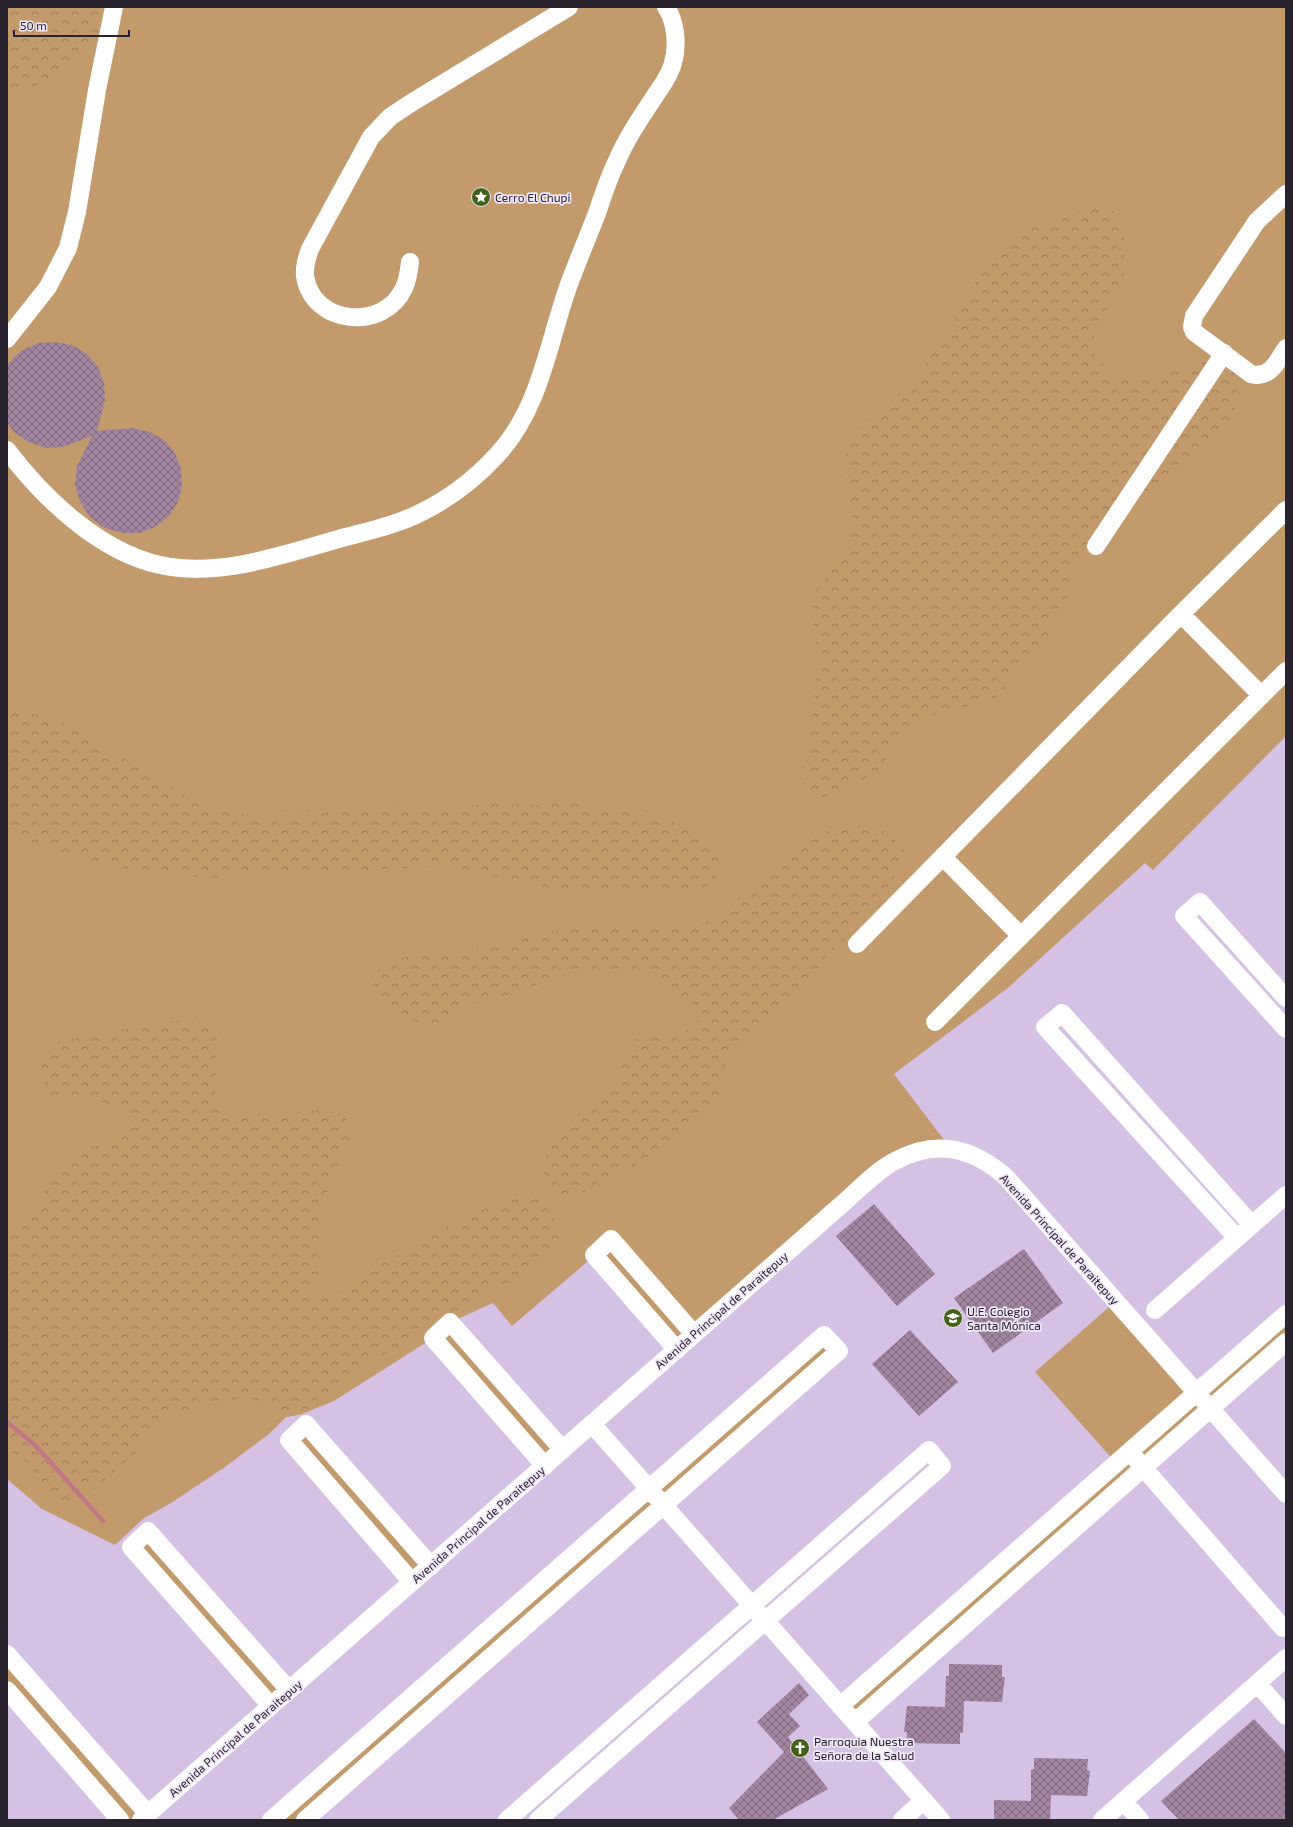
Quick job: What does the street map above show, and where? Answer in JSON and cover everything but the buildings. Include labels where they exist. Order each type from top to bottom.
[{"type":"street","points":[[7,339],[48,287],[68,248],[77,212],[97,90],[114,7]]},
{"type":"street","points":[[410,262],[404,289],[397,299],[388,308],[376,314],[363,317],[350,318],[337,315],[325,309],[316,300],[308,286],[305,275],[306,263],[310,249],[371,137],[381,126],[411,103],[569,7]]},
{"type":"street","points":[[7,450],[51,500],[91,533],[121,550],[147,561],[173,567],[213,567],[286,554],[398,522],[422,512],[454,493],[499,454],[524,418],[533,398],[568,286],[616,163],[635,128],[669,74],[673,63],[675,34],[673,21],[666,7]]},
{"type":"street","points":[[1286,194],[1257,221],[1194,316],[1192,327],[1194,332],[1251,374],[1261,375],[1272,370],[1286,348]]},
{"type":"street","points":[[1096,546],[1224,354]]},
{"type":"street","points":[[857,944],[1181,614],[1286,510]]},
{"type":"street","points":[[1181,614],[1261,696]]},
{"type":"street","points":[[935,1022],[1286,671]]},
{"type":"street","points":[[943,857],[1021,936]]},
{"type":"street","points":[[1286,998],[1200,902],[1184,916],[1286,1029]]},
{"type":"street","points":[[1237,1238],[1045,1027],[1062,1013],[1252,1225]]},
{"type":"street","name":"Avenida Principal de Paraitepuy","points":[[144,1817],[881,1170],[894,1162],[922,1151],[951,1150],[979,1156],[1005,1176],[1286,1494]]},
{"type":"street","points":[[1155,1310],[1286,1195]]},
{"type":"street","points":[[676,1350],[594,1255],[611,1239],[694,1334]]},
{"type":"street","points":[[840,1706],[1286,1314]]},
{"type":"street","points":[[545,1466],[433,1338],[450,1322],[563,1450]]},
{"type":"street","points":[[271,1820],[824,1335],[839,1351],[305,1820]]},
{"type":"street","points":[[855,1722],[1286,1342]]},
{"type":"street","points":[[412,1582],[289,1440],[306,1424],[431,1566]]},
{"type":"street","points":[[592,1424],[941,1820]]},
{"type":"street","points":[[507,1820],[929,1450],[942,1466],[538,1820]]},
{"type":"street","points":[[1129,1452],[1283,1628]]},
{"type":"street","points":[[271,1706],[131,1547],[148,1531],[289,1690]]},
{"type":"street","points":[[1016,1551],[1031,1567]]},
{"type":"street","points":[[7,1654],[144,1817]]},
{"type":"street","points":[[1102,1820],[1286,1658]]},
{"type":"street","points":[[1257,1684],[1286,1716]]},
{"type":"street","points":[[7,1690],[120,1820]]},
{"type":"street","points":[[346,1754],[361,1771]]},
{"type":"street","points":[[902,1820],[924,1800]]},
{"type":"street","points":[[1123,1801],[1140,1820]]},
{"type":"green space","points":[[7,7],[1286,7],[1286,736],[1153,870],[1145,863],[1009,987],[894,1074],[951,1149],[907,1156],[677,1350],[594,1256],[512,1326],[493,1303],[451,1322],[563,1450],[545,1466],[433,1338],[334,1401],[302,1414],[286,1417],[269,1434],[225,1467],[171,1503],[144,1518],[115,1545],[42,1509],[7,1479]]},
{"type":"green space","points":[[7,7],[127,7],[102,28],[89,48],[67,67],[41,84],[12,93],[7,99]]},
{"type":"green space","points":[[153,7],[196,7],[172,11]]},
{"type":"green space","points":[[1092,206],[1113,211],[1124,228],[1124,283],[1107,309],[1094,337],[1095,356],[1117,379],[1145,381],[1220,355],[1238,370],[1240,392],[1228,428],[1147,491],[1094,536],[1070,568],[1068,596],[1055,618],[1043,649],[1013,675],[998,696],[981,707],[955,707],[933,715],[905,733],[887,751],[886,767],[845,789],[819,798],[810,788],[806,773],[819,655],[813,628],[813,593],[840,560],[850,541],[853,519],[846,459],[851,440],[859,426],[901,393],[920,373],[970,295],[982,266],[1016,232],[1027,224],[1044,224]]},
{"type":"green space","points":[[7,707],[60,721],[103,749],[145,769],[201,806],[233,814],[262,816],[305,815],[394,806],[443,808],[487,804],[541,805],[570,803],[672,821],[720,852],[717,875],[701,892],[621,893],[554,889],[442,866],[330,872],[270,872],[213,878],[155,874],[107,865],[7,836]]},
{"type":"green space","points":[[853,826],[879,829],[889,835],[908,853],[887,888],[869,904],[853,923],[845,940],[829,953],[807,983],[759,1033],[738,1043],[722,1071],[717,1104],[633,1167],[609,1180],[567,1199],[556,1194],[544,1173],[548,1161],[542,1145],[607,1096],[614,1087],[620,1075],[628,1049],[638,1038],[653,1033],[683,1034],[699,1020],[698,1008],[647,973],[618,969],[589,970],[560,976],[499,998],[471,1003],[447,1022],[431,1027],[384,1010],[371,991],[377,971],[386,961],[415,955],[445,956],[468,951],[495,948],[548,931],[613,928],[690,930],[733,907],[763,875],[824,832]]},
{"type":"green space","points":[[183,1020],[205,1024],[217,1031],[215,1107],[228,1115],[257,1117],[283,1115],[300,1111],[327,1110],[343,1115],[351,1126],[351,1139],[335,1170],[321,1209],[318,1274],[310,1289],[315,1299],[329,1298],[387,1261],[440,1230],[495,1204],[524,1193],[537,1197],[545,1206],[558,1226],[562,1238],[517,1278],[466,1304],[431,1330],[382,1355],[302,1414],[286,1417],[247,1396],[171,1415],[152,1428],[135,1453],[95,1488],[65,1502],[54,1499],[28,1463],[7,1449],[7,1231],[31,1218],[39,1204],[50,1176],[88,1148],[121,1140],[133,1127],[128,1116],[98,1100],[79,1095],[59,1097],[46,1094],[42,1066],[50,1045],[84,1036]]},
{"type":"green space","points":[[1116,1301],[1197,1392],[1286,1314],[1286,1342],[855,1722],[840,1706],[1116,1463],[1035,1372]]},
{"type":"green space","points":[[824,1335],[839,1351],[305,1820],[271,1820]]},
{"type":"green space","points":[[306,1424],[431,1566],[412,1582],[289,1440]]},
{"type":"green space","points":[[148,1531],[289,1690],[271,1706],[131,1547]]},
{"type":"green space","points":[[7,1654],[148,1814],[141,1820],[120,1820],[7,1690]]},
{"type":"waterway","points":[[7,1422],[36,1446],[103,1521]]},
{"type":"place","name":"Cerro El Chupi","points":[[481,197]]},
{"type":"place","name":"U.E. Colegio Santa Mónica","points":[[953,1318]]},
{"type":"place","name":"Parroquia Nuestra Señora de la Salud","points":[[800,1748]]}]
